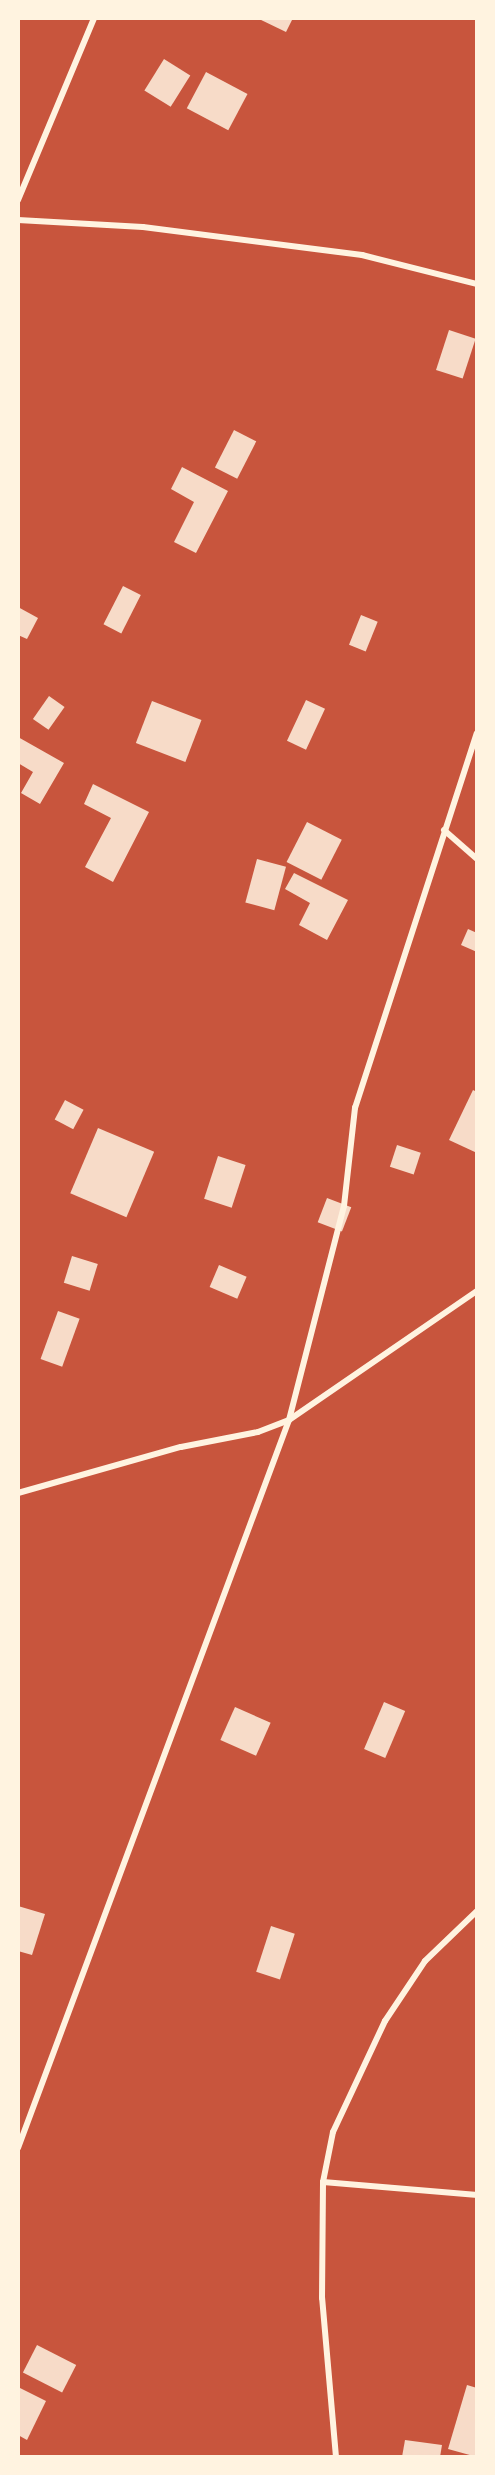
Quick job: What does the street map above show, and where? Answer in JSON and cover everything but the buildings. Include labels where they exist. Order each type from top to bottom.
[{"type":"street","points":[[18,200],[94,18]]},
{"type":"street","points":[[18,220],[143,227],[363,255],[477,284]]},
{"type":"street","points":[[18,2148],[289,1420],[344,1206],[355,1108],[477,733]]},
{"type":"street","points":[[444,830],[477,859]]},
{"type":"street","points":[[18,1493],[181,1447],[258,1432],[289,1420],[477,1291]]},
{"type":"street","points":[[336,2457],[322,2298],[323,2182],[333,2132],[385,2021],[424,1961],[477,1911]]},
{"type":"street","points":[[323,2182],[477,2195]]}]
